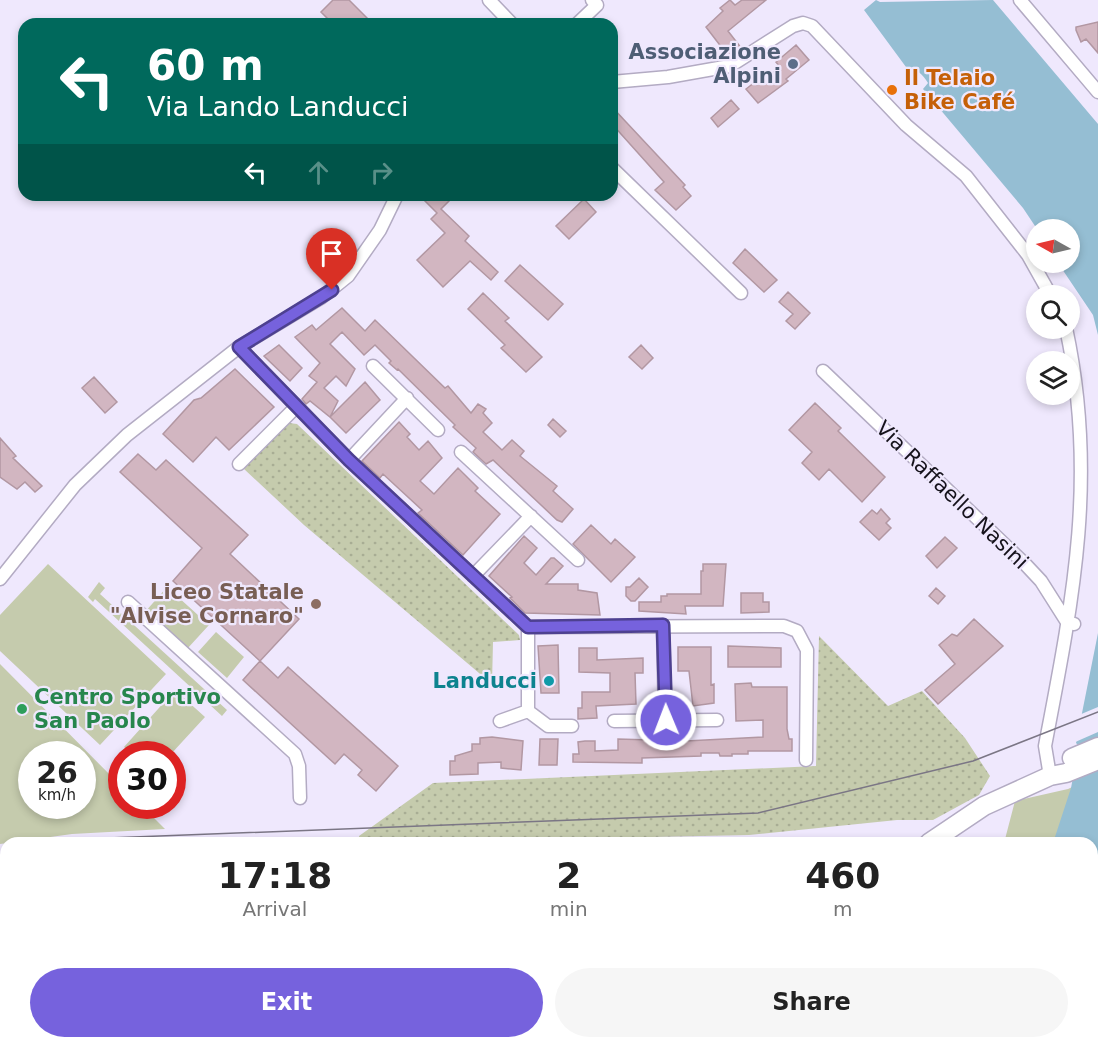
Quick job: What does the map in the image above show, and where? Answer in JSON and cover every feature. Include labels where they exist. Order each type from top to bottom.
[{"type":"main road","points":[[938,837],[976,811],[1062,769],[1098,747]]},
{"type":"main road","points":[[1062,769],[1098,760]]},
{"type":"street","points":[[489,0],[506,18]]},
{"type":"street","points":[[583,18],[597,5],[592,0]]},
{"type":"street","points":[[1020,0],[1098,92]]},
{"type":"street","points":[[618,81],[668,77],[730,66],[793,26],[805,23],[812,26],[906,125],[954,164],[989,203],[1028,255],[1045,285]]},
{"type":"street","points":[[618,174],[741,293]]},
{"type":"street","points":[[0,579],[69,492],[101,458],[198,377],[239,347],[322,297],[348,276],[380,230],[394,201]]},
{"type":"street","points":[[1070,339],[1086,389],[1094,440]]},
{"type":"street","points":[[239,347],[349,460],[528,627],[784,626],[797,631],[807,650],[806,760]]},
{"type":"street","points":[[374,366],[438,430]]},
{"type":"street","name":"Via Raffaello Nasini","points":[[823,371],[1041,581],[1067,622],[1074,624]]},
{"type":"street","points":[[349,460],[406,398]]},
{"type":"street","points":[[239,464],[296,407]]},
{"type":"street","points":[[461,452],[578,560]]},
{"type":"street","points":[[473,576],[531,516]]},
{"type":"street","points":[[1062,769],[1045,746],[1074,624],[1092,532]]},
{"type":"street","points":[[128,602],[295,754],[299,766],[300,798]]},
{"type":"street","points":[[663,625],[666,720]]},
{"type":"street","points":[[528,627],[528,711]]},
{"type":"street","points":[[500,721],[528,711]]},
{"type":"street","points":[[528,711],[548,726],[572,726]]},
{"type":"street","points":[[614,721],[717,720]]},
{"type":"green space","points":[[289,423],[297,424],[519,635],[520,640],[493,642],[492,684],[304,525],[243,468]]},
{"type":"green space","points":[[48,564],[166,674],[100,745],[0,651],[0,615]]},
{"type":"green space","points":[[99,582],[105,588],[100,594],[227,710],[222,716],[95,599],[93,602],[88,597]]},
{"type":"green space","points":[[167,587],[209,625],[187,649],[145,612]]},
{"type":"green space","points":[[216,632],[244,657],[227,678],[198,652]]},
{"type":"green space","points":[[819,636],[888,706],[922,691],[965,738],[990,776],[979,795],[933,820],[897,820],[749,835],[359,837],[433,783],[816,766]]},
{"type":"green space","name":"Centro Sportivo San Paolo","points":[[0,664],[76,741],[18,741],[18,819],[96,819],[96,761],[108,773],[108,819],[155,819],[165,829],[50,837],[0,837]]},
{"type":"green space","points":[[175,690],[205,717],[183,741],[129,741]]},
{"type":"green space","points":[[1098,775],[1098,837],[1006,837],[1015,801],[1068,789]]},
{"type":"water","points":[[876,0],[880,2],[993,0],[1098,124],[1098,335],[1093,315],[1080,296],[1080,285],[1073,285],[1065,273],[1080,273],[1080,219],[1030,219],[923,89],[928,83],[924,77],[916,70],[906,67],[864,10]]},
{"type":"water","points":[[1098,633],[1098,837],[1055,837],[1071,788],[1079,746],[1076,743]]},
{"type":"pier","points":[[1098,707],[1098,732],[1073,743],[1079,715]]},
{"type":"building","points":[[333,0],[349,0],[367,18],[327,18],[321,12]]},
{"type":"building","points":[[730,0],[735,5],[742,0],[766,0],[728,31],[742,49],[729,57],[706,27],[723,11],[720,8]]},
{"type":"building","points":[[1098,22],[1098,53],[1086,39],[1081,42],[1076,27]]},
{"type":"building","points":[[796,45],[809,60],[786,79],[788,81],[758,103],[746,89],[755,82],[757,85],[780,67],[776,62]]},
{"type":"building","points":[[731,100],[739,109],[718,127],[711,118]]},
{"type":"building","points":[[618,113],[685,185],[683,187],[691,196],[676,210],[655,190],[664,182],[618,131]]},
{"type":"building","points":[[425,201],[449,201],[441,209],[469,236],[465,241],[498,272],[491,280],[470,261],[443,287],[417,260],[445,233],[431,219],[437,213]]},
{"type":"building","points":[[582,201],[586,201],[596,212],[569,239],[556,226]]},
{"type":"building","points":[[745,249],[777,280],[764,292],[733,263]]},
{"type":"building","points":[[520,265],[563,304],[548,320],[505,281]]},
{"type":"building","points":[[788,292],[810,313],[795,329],[786,321],[793,314],[779,302]]},
{"type":"building","points":[[483,293],[509,318],[505,321],[542,357],[526,372],[501,348],[505,345],[468,309]]},
{"type":"building","points":[[342,308],[365,331],[375,320],[445,388],[448,386],[471,413],[478,404],[486,409],[483,413],[492,423],[483,432],[502,450],[512,440],[524,451],[520,456],[557,486],[553,491],[573,509],[562,522],[557,520],[493,460],[486,464],[473,452],[476,448],[453,427],[455,425],[389,363],[391,361],[375,345],[364,355],[342,332],[330,344],[355,369],[346,386],[336,376],[324,388],[338,401],[330,417],[310,401],[306,404],[302,399],[317,382],[309,376],[320,363],[295,337],[312,325],[316,330]]},
{"type":"building","points":[[279,345],[302,368],[290,381],[264,356]]},
{"type":"building","points":[[641,345],[653,358],[642,369],[629,357]]},
{"type":"building","points":[[235,369],[274,407],[229,450],[216,437],[193,462],[163,434],[194,400],[201,398]]},
{"type":"building","points":[[94,377],[117,402],[105,413],[82,388]]},
{"type":"building","points":[[365,382],[380,400],[346,433],[330,417]]},
{"type":"building","points":[[815,403],[841,428],[838,431],[885,477],[862,502],[829,469],[819,480],[802,463],[812,452],[789,430]]},
{"type":"building","points":[[553,419],[566,431],[560,437],[548,425]]},
{"type":"building","points":[[399,422],[410,434],[407,437],[419,450],[428,441],[442,458],[420,481],[434,494],[458,468],[478,488],[475,491],[500,514],[463,555],[418,513],[422,510],[383,474],[380,478],[362,461]]},
{"type":"building","points":[[0,438],[16,456],[13,458],[42,486],[35,492],[25,482],[17,489],[0,477]]},
{"type":"building","points":[[138,454],[156,470],[166,460],[248,535],[230,554],[299,619],[260,661],[173,581],[202,548],[120,472]]},
{"type":"building","points":[[881,509],[890,519],[886,523],[891,528],[879,540],[860,522],[872,510],[877,514]]},
{"type":"building","points":[[591,525],[611,544],[615,539],[635,557],[611,582],[573,544]]},
{"type":"building","points":[[524,536],[537,548],[524,563],[536,575],[551,558],[554,558],[563,566],[546,584],[578,584],[578,590],[597,593],[600,615],[525,613],[510,598],[512,597],[489,576]]},
{"type":"building","points":[[945,537],[957,548],[937,568],[926,556]]},
{"type":"building","points":[[703,564],[726,564],[723,606],[685,606],[686,614],[639,611],[639,602],[661,602],[661,596],[667,596],[667,594],[701,594]]},
{"type":"building","points":[[639,578],[648,587],[635,601],[631,601],[626,596],[626,587],[630,587]]},
{"type":"building","points":[[936,588],[945,596],[938,604],[929,596]]},
{"type":"building","points":[[741,593],[763,593],[763,602],[769,602],[769,612],[741,613]]},
{"type":"building","points":[[974,619],[1003,646],[938,704],[925,690],[955,664],[939,645],[952,634],[957,636]]},
{"type":"building","name":"Landucci","points":[[558,645],[559,693],[541,693],[538,646]]},
{"type":"building","points":[[728,646],[781,648],[781,667],[728,667]]},
{"type":"building","points":[[678,647],[711,647],[711,685],[714,684],[714,703],[693,706],[689,671],[678,671]]},
{"type":"building","points":[[579,648],[597,648],[597,660],[643,658],[643,673],[635,673],[636,704],[596,706],[597,718],[578,719],[578,708],[582,708],[582,692],[610,692],[610,673],[579,672]]},
{"type":"building","points":[[260,661],[278,678],[288,667],[398,766],[376,791],[358,775],[362,770],[344,754],[335,764],[243,680]]},
{"type":"building","points":[[751,683],[752,687],[787,687],[787,729],[789,739],[792,739],[792,751],[748,751],[748,754],[732,754],[732,756],[701,753],[701,756],[642,758],[642,763],[573,762],[573,754],[579,754],[578,742],[585,741],[595,741],[595,751],[618,750],[618,739],[686,741],[763,737],[763,720],[736,721],[735,684]]},
{"type":"building","points":[[492,737],[523,741],[521,770],[501,768],[501,762],[478,763],[478,774],[450,775],[450,761],[455,761],[455,756],[472,751],[472,744],[480,744],[480,738]]},
{"type":"building","points":[[540,739],[558,739],[557,765],[539,765]]},
{"type":"tram line","points":[[134,837],[758,813],[973,761],[1098,712]]},
{"type":"place","name":"Associazione Alpini","points":[[793,64]]},
{"type":"place","name":"Il Telaio Bike Café","points":[[892,90]]},
{"type":"place","name":"Liceo Statale \"Alvise Cornaro\"","points":[[316,604]]},
{"type":"place","name":"Landucci","points":[[549,681]]},
{"type":"place","name":"Centro Sportivo San Paolo","points":[[22,709]]},
{"type":"route","points":[[332,290],[239,347],[349,460],[528,627],[663,625],[666,720]]}]
